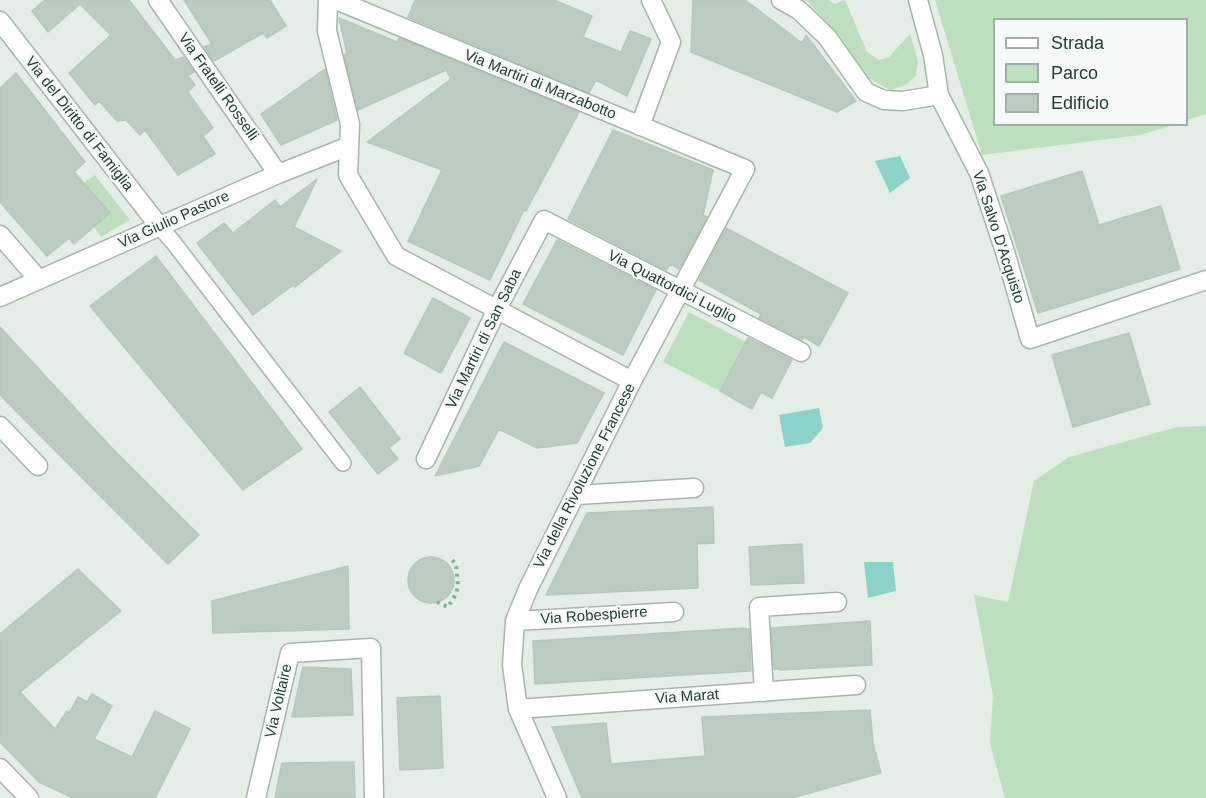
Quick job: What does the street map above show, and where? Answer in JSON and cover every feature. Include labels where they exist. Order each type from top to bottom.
[{"type":"street","name":"Via Fratelli Rosselli","points":[[158,0],[278,174]]},
{"type":"street","points":[[328,0],[327,30],[350,124],[348,175],[396,256],[632,381]]},
{"type":"street","name":"Via Martiri di Marzabotto","points":[[336,0],[745,169]]},
{"type":"street","points":[[640,126],[671,42],[651,0]]},
{"type":"street","points":[[781,0],[799,10],[827,37],[866,92],[884,100],[903,101],[939,95]]},
{"type":"street","name":"Via Salvo D'Acquisto","points":[[918,0],[933,55],[939,95],[979,173],[1030,339],[1206,280]]},
{"type":"street","name":"Via del Diritto di Famiglia","points":[[0,21],[159,226]]},
{"type":"street","name":"Via Giulio Pastore","points":[[0,297],[278,174],[349,146]]},
{"type":"street","name":"Via della Rivoluzione Francese","points":[[557,798],[518,709],[512,665],[515,621],[528,589],[632,381],[745,169]]},
{"type":"street","name":"Via Martiri di San Saba","points":[[426,459],[497,309],[544,220]]},
{"type":"street","name":"Via Quattordici Luglio","points":[[544,220],[680,292],[801,352]]},
{"type":"street","points":[[0,236],[39,280]]},
{"type":"street","points":[[0,426],[38,466]]},
{"type":"street","points":[[577,495],[694,488]]},
{"type":"street","points":[[764,692],[759,607],[837,602]]},
{"type":"street","name":"Via Robespierre","points":[[515,621],[674,612]]},
{"type":"street","name":"Via Voltaire","points":[[256,798],[290,653],[371,648],[374,798]]},
{"type":"street","name":"Via Marat","points":[[518,709],[856,685]]},
{"type":"street","points":[[0,768],[29,798]]},
{"type":"lane","points":[[159,226],[343,464]]},
{"type":"path","points":[[437,602],[448,607],[456,594],[458,586],[456,564],[450,558]]},
{"type":"green space","points":[[806,0],[829,0],[834,4],[845,0],[867,52],[879,60],[889,57],[910,34],[918,61],[916,76],[906,85],[890,90],[863,75],[841,38]]},
{"type":"green space","points":[[935,0],[1206,0],[1206,114],[1188,120],[1188,18],[993,18],[993,126],[1170,126],[1140,135],[982,155]]},
{"type":"green space","points":[[95,175],[130,220],[101,237],[94,227],[83,183]]},
{"type":"green space","points":[[689,312],[746,342],[720,391],[663,362]]},
{"type":"green space","points":[[1206,426],[1206,798],[1005,798],[990,744],[993,696],[974,595],[1008,602],[1034,481],[1069,457],[1177,427]]},
{"type":"water","points":[[900,156],[910,178],[890,193],[875,161]]},
{"type":"water","points":[[819,408],[823,428],[810,443],[785,447],[779,415]]},
{"type":"water","points":[[864,562],[893,562],[896,591],[868,598]]},
{"type":"building","points":[[45,0],[129,0],[175,60],[183,57],[194,72],[188,76],[195,85],[188,92],[213,128],[203,136],[215,154],[178,175],[145,130],[140,135],[126,120],[117,121],[99,101],[95,105],[69,73],[111,35],[80,4],[48,32],[32,11]]},
{"type":"building","points":[[184,0],[270,0],[286,26],[267,38],[263,33],[214,61],[204,47],[212,44]]},
{"type":"building","points":[[415,0],[554,0],[592,16],[583,37],[621,52],[630,31],[651,39],[627,96],[596,80],[589,93],[408,17]]},
{"type":"building","points":[[693,0],[745,0],[802,43],[806,35],[856,101],[837,112],[691,52]]},
{"type":"building","points":[[339,18],[397,42],[399,38],[579,112],[526,211],[524,210],[490,280],[408,241],[442,170],[367,142],[451,79],[446,70],[358,110],[344,55],[347,53]]},
{"type":"building","points":[[325,69],[337,120],[281,145],[261,114]]},
{"type":"building","points":[[16,73],[85,162],[74,172],[110,213],[74,244],[69,238],[47,256],[0,202],[0,88]]},
{"type":"building","points":[[613,130],[713,170],[703,215],[707,217],[679,269],[671,264],[666,270],[568,219]]},
{"type":"building","points":[[1082,171],[1099,225],[1161,206],[1180,269],[1038,313],[1001,196]]},
{"type":"building","points":[[317,179],[294,227],[341,251],[295,287],[293,285],[253,315],[197,243],[224,223],[233,233],[275,200],[280,207]]},
{"type":"building","points":[[726,228],[848,293],[819,346],[804,337],[802,340],[759,318],[761,314],[699,280]]},
{"type":"building","points":[[557,240],[656,290],[623,355],[523,304]]},
{"type":"building","points":[[156,256],[302,449],[243,490],[90,306]]},
{"type":"building","points":[[433,298],[470,318],[441,373],[404,353]]},
{"type":"building","points":[[0,327],[109,445],[199,535],[168,564],[0,395]]},
{"type":"building","points":[[1129,333],[1150,404],[1073,427],[1052,355]]},
{"type":"building","points":[[748,338],[792,360],[772,398],[761,392],[752,409],[720,391]]},
{"type":"building","points":[[504,342],[604,393],[577,443],[537,448],[499,429],[479,466],[435,476]]},
{"type":"building","points":[[360,387],[400,439],[389,448],[398,459],[378,474],[329,412]]},
{"type":"building","points":[[713,507],[714,543],[697,544],[698,588],[546,595],[587,513]]},
{"type":"building","points":[[802,544],[804,583],[751,585],[749,547]]},
{"type":"building","points":[[431,557],[447,564],[454,580],[447,596],[431,603],[415,596],[408,580],[415,564]]},
{"type":"building","points":[[348,566],[349,629],[213,633],[212,601]]},
{"type":"building","points":[[78,569],[121,611],[20,692],[55,729],[67,711],[69,713],[78,697],[87,702],[92,694],[112,706],[94,739],[132,757],[155,711],[190,729],[155,798],[73,798],[39,782],[0,742],[0,634]]},
{"type":"building","points":[[870,621],[872,665],[774,669],[771,628]]},
{"type":"building","points":[[749,629],[751,671],[535,684],[533,641]]},
{"type":"building","points":[[303,667],[351,669],[353,715],[292,717]]},
{"type":"building","points":[[440,696],[443,768],[400,770],[397,698]]},
{"type":"building","points":[[870,710],[873,743],[881,773],[792,798],[582,798],[552,727],[606,723],[611,764],[705,756],[702,717]]},
{"type":"building","points":[[354,762],[355,798],[275,798],[282,763]]}]
